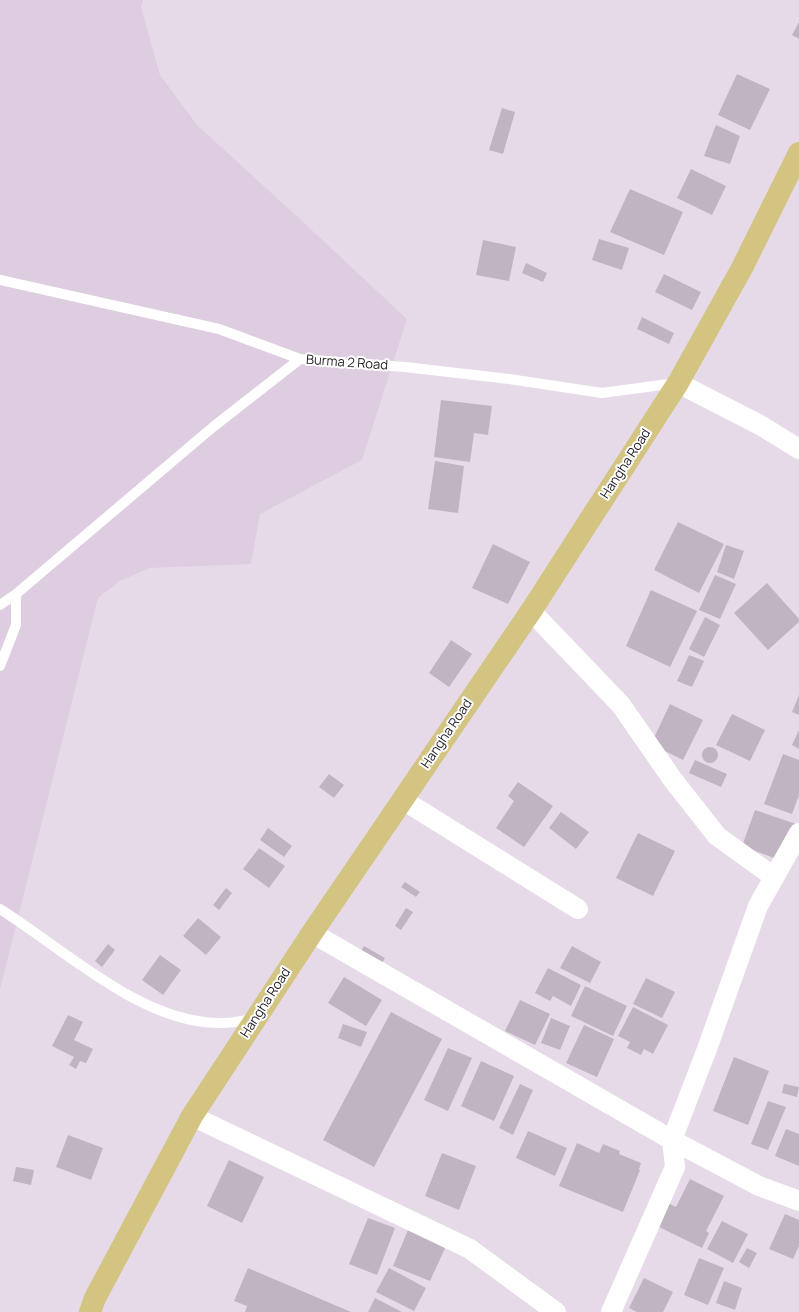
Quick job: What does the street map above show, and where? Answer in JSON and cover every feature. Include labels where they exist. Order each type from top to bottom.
[{"type":"highway","name":"Hangha Road","points":[[90,1312],[95,1298],[192,1116],[312,933],[531,611],[678,383],[742,268],[799,153]]},
{"type":"street","points":[[678,383],[760,425],[799,449]]},
{"type":"street","points":[[531,611],[621,705],[673,780],[717,836],[774,878]]},
{"type":"street","points":[[403,800],[578,909]]},
{"type":"street","points":[[611,1312],[675,1167],[672,1140],[707,1049],[758,906],[799,833]]},
{"type":"street","points":[[312,933],[672,1140],[759,1186],[799,1200]]},
{"type":"street","points":[[192,1116],[470,1249],[556,1312]]},
{"type":"lane","name":"Burma 2 Road","points":[[0,280],[219,329],[300,359],[412,368],[509,379],[602,393],[678,383]]},
{"type":"lane","points":[[0,605],[16,594],[213,427],[300,359]]},
{"type":"lane","points":[[0,666],[16,625],[16,594]]},
{"type":"lane","points":[[0,909],[116,990],[180,1018],[218,1024],[256,1019]]},
{"type":"shaded area","points":[[0,0],[143,0],[141,7],[160,75],[197,125],[407,319],[362,460],[260,514],[251,564],[150,568],[120,581],[98,598],[0,990]]},
{"type":"building","points":[[799,22],[799,39],[792,35]]},
{"type":"building","points":[[737,74],[770,89],[750,130],[718,115]]},
{"type":"building","points":[[502,108],[515,112],[503,154],[489,150]]},
{"type":"building","points":[[716,125],[740,136],[730,164],[704,156]]},
{"type":"building","points":[[691,169],[726,186],[712,215],[677,198]]},
{"type":"building","points":[[630,189],[683,212],[664,255],[610,232]]},
{"type":"building","points":[[599,239],[629,248],[622,270],[592,260]]},
{"type":"building","points":[[483,240],[516,247],[509,281],[476,275]]},
{"type":"building","points":[[526,263],[547,273],[543,282],[522,273]]},
{"type":"building","points":[[664,274],[701,292],[692,310],[655,292]]},
{"type":"building","points":[[642,317],[674,333],[669,344],[637,329]]},
{"type":"building","points":[[441,400],[492,406],[488,435],[474,433],[470,462],[434,457]]},
{"type":"building","points":[[435,461],[464,466],[458,513],[428,509]]},
{"type":"building","points":[[678,522],[724,544],[699,593],[654,570]]},
{"type":"building","points":[[493,544],[530,562],[508,604],[472,588]]},
{"type":"building","points":[[726,545],[744,551],[734,579],[717,572]]},
{"type":"building","points":[[715,575],[736,584],[720,619],[699,610]]},
{"type":"building","points":[[767,583],[799,619],[799,622],[768,650],[734,613]]},
{"type":"building","points":[[651,590],[697,611],[670,667],[626,646]]},
{"type":"building","points":[[705,617],[720,625],[704,657],[689,649]]},
{"type":"building","points":[[451,640],[472,654],[449,687],[429,673]]},
{"type":"building","points":[[689,655],[704,661],[692,687],[677,681]]},
{"type":"building","points":[[799,695],[799,715],[792,712]]},
{"type":"building","points":[[670,704],[703,720],[683,760],[651,744]]},
{"type":"building","points":[[732,714],[765,730],[750,761],[716,745]]},
{"type":"building","points":[[799,730],[799,749],[792,745]]},
{"type":"building","points":[[707,747],[713,747],[718,752],[716,761],[713,763],[707,763],[702,758],[702,752]]},
{"type":"building","points":[[783,754],[799,760],[799,795],[792,814],[764,804]]},
{"type":"building","points":[[695,760],[727,774],[721,787],[689,773]]},
{"type":"building","points":[[329,774],[344,785],[334,798],[319,787]]},
{"type":"building","points":[[518,782],[553,806],[524,847],[496,828],[514,801],[508,796]]},
{"type":"building","points":[[755,810],[796,824],[782,861],[742,846]]},
{"type":"building","points":[[561,812],[589,832],[576,849],[549,828]]},
{"type":"building","points":[[268,828],[292,846],[284,857],[260,840]]},
{"type":"building","points":[[638,833],[675,851],[653,896],[616,878]]},
{"type":"building","points":[[259,848],[285,866],[269,888],[243,869]]},
{"type":"building","points":[[405,882],[420,892],[416,897],[401,887]]},
{"type":"building","points":[[226,888],[232,893],[219,910],[213,905]]},
{"type":"building","points":[[406,908],[413,912],[401,930],[395,926]]},
{"type":"building","points":[[198,918],[221,937],[206,955],[183,936]]},
{"type":"building","points":[[108,944],[115,950],[102,967],[95,961]]},
{"type":"building","points":[[364,946],[385,958],[381,965],[360,953]]},
{"type":"building","points":[[572,946],[601,962],[590,983],[560,968]]},
{"type":"building","points":[[160,955],[181,970],[163,995],[142,980]]},
{"type":"building","points":[[548,968],[581,985],[571,1006],[553,996],[550,1001],[535,993]]},
{"type":"building","points":[[344,977],[382,1000],[366,1026],[328,1003]]},
{"type":"building","points":[[646,978],[675,992],[662,1018],[633,1004]]},
{"type":"building","points":[[585,986],[627,1006],[613,1036],[571,1016]]},
{"type":"building","points":[[520,1000],[550,1014],[535,1045],[505,1031]]},
{"type":"building","points":[[633,1007],[668,1025],[653,1054],[644,1049],[641,1055],[627,1048],[630,1042],[618,1036]]},
{"type":"building","points":[[391,1012],[442,1039],[374,1167],[323,1140]]},
{"type":"building","points":[[68,1015],[83,1022],[74,1040],[93,1049],[86,1063],[80,1061],[76,1069],[69,1065],[74,1057],[52,1046]]},
{"type":"building","points":[[551,1018],[570,1026],[560,1050],[541,1043]]},
{"type":"building","points":[[343,1024],[367,1032],[361,1047],[338,1038]]},
{"type":"building","points":[[584,1025],[614,1039],[597,1077],[566,1063]]},
{"type":"building","points":[[448,1048],[472,1058],[448,1111],[424,1100]]},
{"type":"building","points":[[734,1057],[769,1071],[748,1125],[713,1111]]},
{"type":"building","points":[[481,1061],[514,1076],[494,1121],[461,1106]]},
{"type":"building","points":[[520,1084],[533,1090],[513,1135],[499,1128]]},
{"type":"building","points":[[784,1084],[799,1087],[797,1097],[782,1093]]},
{"type":"building","points":[[768,1101],[786,1107],[768,1150],[751,1144]]},
{"type":"building","points":[[786,1129],[799,1134],[799,1166],[775,1156]]},
{"type":"building","points":[[528,1131],[567,1148],[555,1176],[516,1158]]},
{"type":"building","points":[[68,1135],[103,1148],[91,1180],[56,1167]]},
{"type":"building","points":[[577,1143],[599,1153],[603,1144],[620,1151],[619,1154],[641,1163],[640,1170],[623,1212],[559,1186]]},
{"type":"building","points":[[442,1153],[476,1166],[459,1210],[425,1196]]},
{"type":"building","points":[[229,1160],[264,1177],[242,1223],[207,1206]]},
{"type":"building","points":[[16,1167],[34,1170],[31,1185],[13,1181]]},
{"type":"building","points":[[690,1179],[724,1196],[706,1231],[709,1233],[702,1248],[657,1226],[668,1203],[676,1207]]},
{"type":"building","points":[[785,1214],[799,1220],[799,1246],[793,1259],[769,1249]]},
{"type":"building","points":[[368,1218],[395,1228],[377,1275],[349,1264]]},
{"type":"building","points":[[722,1221],[748,1234],[733,1263],[707,1249]]},
{"type":"building","points":[[408,1230],[446,1246],[430,1281],[393,1266]]},
{"type":"building","points":[[747,1248],[757,1253],[749,1268],[739,1262]]},
{"type":"building","points":[[699,1258],[724,1268],[708,1305],[684,1295]]},
{"type":"building","points":[[248,1268],[351,1312],[245,1312],[247,1306],[234,1301]]},
{"type":"building","points":[[389,1268],[426,1288],[414,1311],[376,1292]]},
{"type":"building","points":[[644,1278],[673,1292],[663,1312],[637,1312],[629,1308]]},
{"type":"building","points":[[724,1281],[742,1288],[735,1310],[716,1303]]},
{"type":"building","points":[[375,1298],[402,1312],[368,1312]]}]
